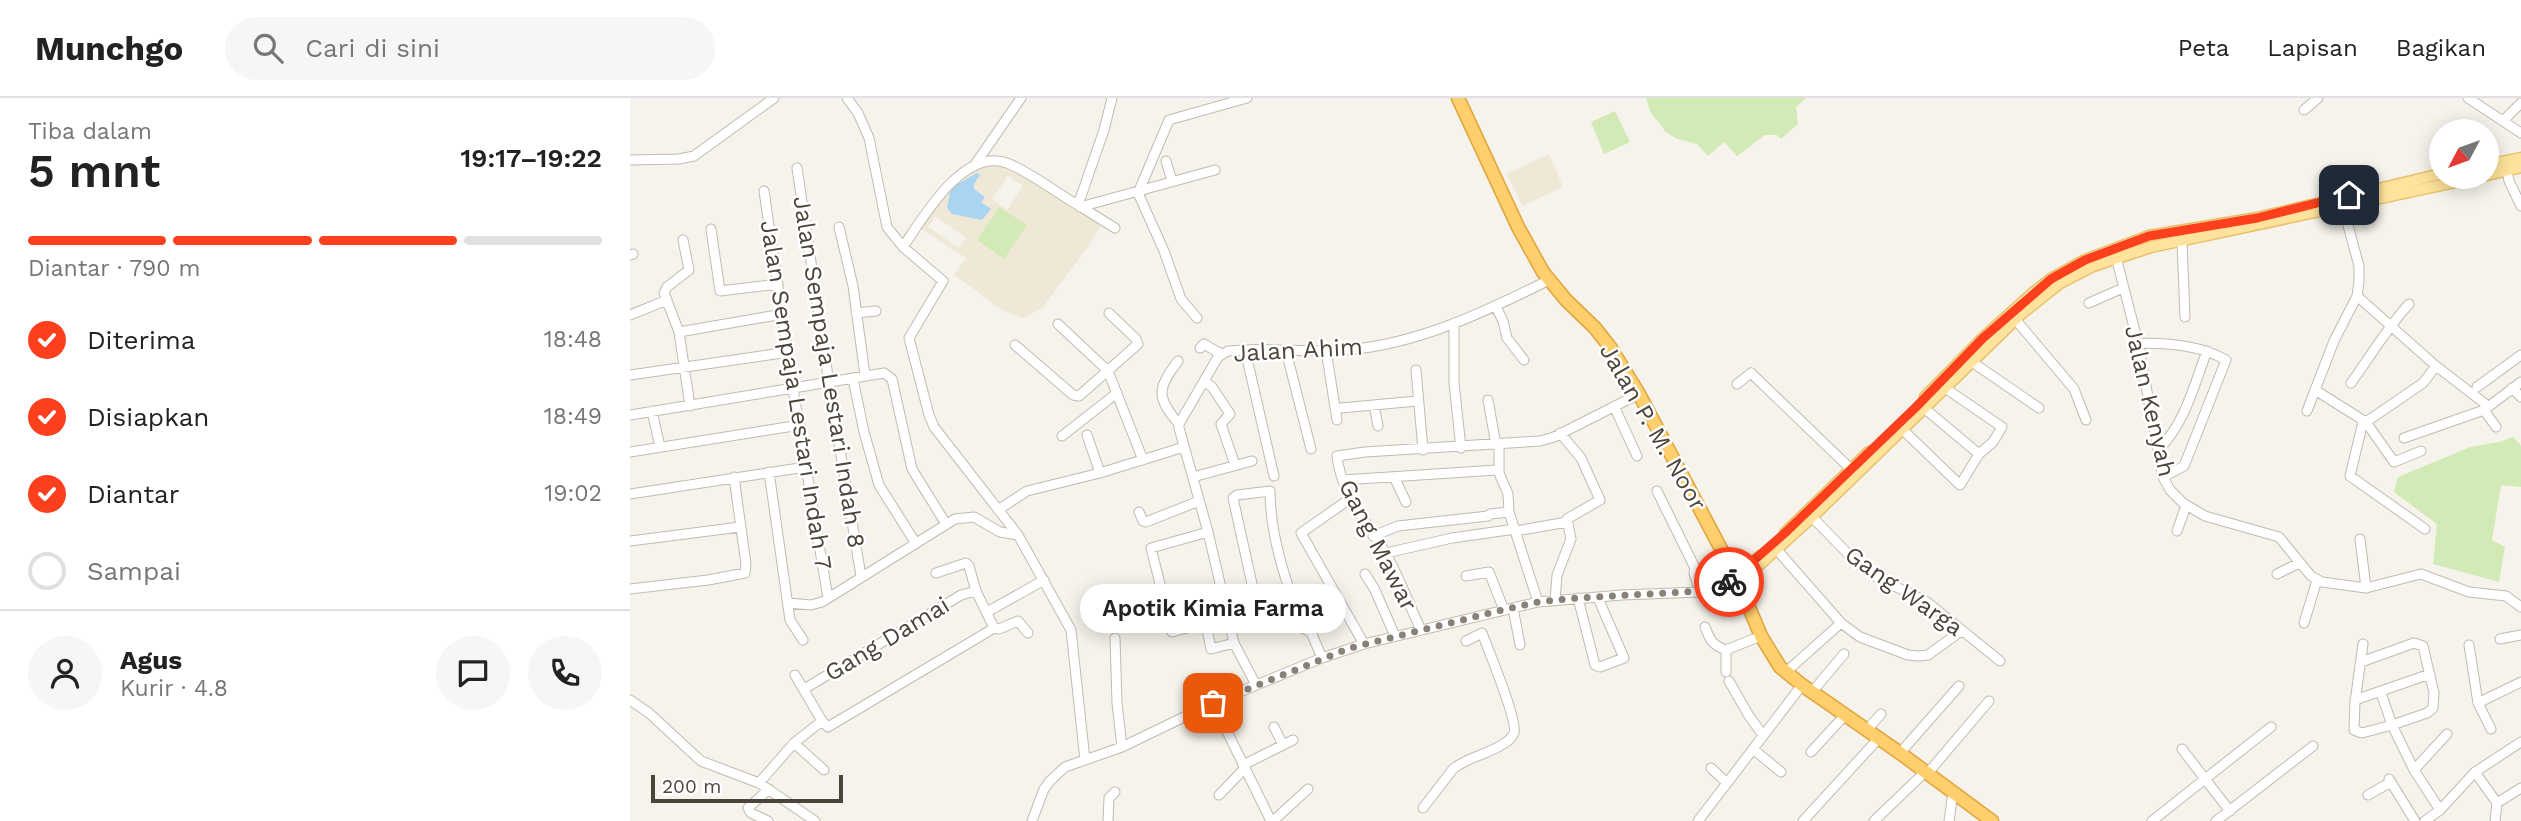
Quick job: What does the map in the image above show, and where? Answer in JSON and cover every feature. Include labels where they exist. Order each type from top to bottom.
[{"type":"highway","name":"Jalan P. M. Noor","points":[[1458,98],[1518,227],[1549,280],[1595,328],[1639,394],[1737,580],[1761,636],[1786,672],[1992,821]]},
{"type":"main road","points":[[2499,163],[2521,158]]},
{"type":"main road","points":[[2499,172],[2521,167]]},
{"type":"main road","points":[[1737,580],[1945,388],[1986,341],[2051,279],[2085,260],[2150,242],[2429,182]]},
{"type":"main road","points":[[1986,341],[2060,283],[2150,242],[2182,240],[2343,207],[2429,183]]},
{"type":"main road","points":[[1737,580],[1777,550],[1812,517],[1854,471],[1973,356]]},
{"type":"street","points":[[630,160],[694,156],[774,98]]},
{"type":"street","points":[[847,98],[858,113],[869,138],[887,227],[904,247],[943,281],[909,338],[929,415],[937,432],[1018,536],[1068,624],[1072,636],[1084,760]]},
{"type":"street","points":[[904,247],[946,187],[974,166],[1021,98]]},
{"type":"street","points":[[1079,206],[1112,98]]},
{"type":"street","points":[[1198,318],[1181,299],[1161,243],[1138,193],[1169,120],[1247,98]]},
{"type":"street","points":[[2304,110],[2318,98]]},
{"type":"street","points":[[2468,98],[2521,133]]},
{"type":"street","points":[[2504,120],[2521,103]]},
{"type":"street","points":[[1166,161],[1172,181]]},
{"type":"street","points":[[974,166],[1005,162],[1115,228]]},
{"type":"street","name":"Jalan Sempaja Lestari Indah 8","points":[[797,168],[829,383],[862,576]]},
{"type":"street","points":[[1079,206],[1138,193],[1215,170]]},
{"type":"street","points":[[2507,170],[2509,181],[2521,206]]},
{"type":"street","name":"Jalan Sempaja Lestari Indah 7","points":[[764,191],[793,389],[828,598]]},
{"type":"street","points":[[2307,411],[2319,376],[2357,296],[2360,266],[2343,207]]},
{"type":"street","points":[[839,227],[853,286],[865,375]]},
{"type":"street","points":[[711,229],[720,291],[778,284]]},
{"type":"street","points":[[683,240],[689,270],[664,290],[679,332],[690,406]]},
{"type":"street","points":[[2182,240],[2185,317]]},
{"type":"street","name":"Jalan Kenyah","points":[[2116,257],[2138,343],[2163,477],[2170,490],[2186,506],[2204,516],[2279,537],[2299,563],[2317,580]]},
{"type":"street","name":"Jalan Ahim","points":[[1179,424],[1221,354],[1245,350],[1346,350],[1388,344],[1496,307],[1549,280]]},
{"type":"street","points":[[2089,303],[2123,288]]},
{"type":"street","points":[[2357,296],[2486,408],[2496,427]]},
{"type":"street","points":[[630,315],[667,300]]},
{"type":"street","points":[[2351,383],[2384,338],[2390,324],[2409,304]]},
{"type":"street","points":[[1496,307],[1507,338],[1524,360]]},
{"type":"street","points":[[856,313],[876,311]]},
{"type":"street","points":[[1015,345],[1074,396],[1081,395],[1137,346],[1138,342],[1110,313]]},
{"type":"street","points":[[679,332],[783,314]]},
{"type":"street","points":[[2015,319],[2074,389],[2085,420]]},
{"type":"street","points":[[1454,323],[1454,383],[1461,448]]},
{"type":"street","points":[[1058,324],[1108,371],[1143,460]]},
{"type":"street","points":[[2138,343],[2160,343],[2207,351],[2224,358],[2225,362],[2184,466],[2163,477]]},
{"type":"street","points":[[1200,348],[1204,344],[1221,354]]},
{"type":"street","points":[[1245,350],[1274,476]]},
{"type":"street","points":[[1286,351],[1311,449]]},
{"type":"street","points":[[1326,351],[1337,420]]},
{"type":"street","points":[[2158,450],[2172,436],[2178,425],[2207,351]]},
{"type":"street","points":[[630,375],[789,352]]},
{"type":"street","points":[[2477,387],[2521,355]]},
{"type":"street","points":[[1973,356],[2039,408]]},
{"type":"street","points":[[1178,361],[1166,378],[1161,396],[1164,405],[1179,424],[1234,643],[1256,685]]},
{"type":"street","points":[[2425,529],[2350,476],[2365,422],[2425,382],[2436,366]]},
{"type":"street","points":[[1416,370],[1423,450]]},
{"type":"street","points":[[630,415],[884,373],[892,379],[912,469],[946,524]]},
{"type":"street","points":[[1737,384],[1751,373],[1854,471]]},
{"type":"street","points":[[853,379],[879,485],[915,542]]},
{"type":"street","points":[[1205,382],[1212,387],[1230,414],[1221,424],[1235,465]]},
{"type":"street","points":[[2404,438],[2486,408],[2521,382]]},
{"type":"street","points":[[1902,429],[1958,485],[1962,482],[1979,454],[1998,437],[2002,428],[1945,388]]},
{"type":"street","points":[[2512,388],[2521,397]]},
{"type":"street","points":[[2315,390],[2365,422],[2394,462],[2421,451]]},
{"type":"street","points":[[1062,436],[1117,393]]},
{"type":"street","name":"Gang Mawar","points":[[1421,630],[1386,553],[1351,498],[1336,458],[1338,455],[1540,441],[1639,394]]},
{"type":"street","points":[[1488,400],[1497,445],[1499,473],[1508,494],[1509,512],[1538,602]]},
{"type":"street","points":[[1341,408],[1417,401]]},
{"type":"street","points":[[1374,405],[1378,426]]},
{"type":"street","points":[[1614,406],[1637,456]]},
{"type":"street","points":[[1924,408],[1979,454]]},
{"type":"street","points":[[652,411],[660,447]]},
{"type":"street","points":[[630,452],[800,425]]},
{"type":"street","points":[[1555,601],[1557,575],[1571,539],[1567,522],[1570,517],[1598,502],[1600,497],[1581,458],[1560,433]]},
{"type":"street","points":[[1087,435],[1100,473]]},
{"type":"street","points":[[998,510],[1027,491],[1100,473],[1184,447]]},
{"type":"street","points":[[1193,477],[1252,461]]},
{"type":"street","points":[[630,494],[806,467]]},
{"type":"street","points":[[1343,480],[1497,470],[1499,473]]},
{"type":"street","points":[[769,472],[791,623],[803,640]]},
{"type":"street","points":[[630,589],[745,573],[734,477]]},
{"type":"street","points":[[1394,477],[1406,502]]},
{"type":"street","points":[[1225,603],[1254,593],[1233,498],[1237,495],[1270,491],[1272,525],[1291,593],[1303,628],[1311,632],[1322,658]]},
{"type":"street","points":[[1657,491],[1695,568],[1700,592]]},
{"type":"street","points":[[1351,498],[1301,533],[1364,644]]},
{"type":"street","points":[[1139,512],[1146,522],[1199,500]]},
{"type":"street","points":[[2177,531],[2186,506]]},
{"type":"street","points":[[1373,536],[1398,526],[1466,520],[1509,512]]},
{"type":"street","points":[[788,603],[811,606],[828,598],[915,542],[963,517],[974,517],[1000,532],[1018,536]]},
{"type":"street","name":"Gang Warga","points":[[1812,517],[1858,564],[1892,585],[1916,595],[2000,661]]},
{"type":"street","points":[[1386,553],[1452,538],[1567,522]]},
{"type":"street","points":[[630,541],[740,527]]},
{"type":"street","points":[[1208,532],[1151,548],[1172,632],[1228,617]]},
{"type":"street","points":[[2360,539],[2366,588]]},
{"type":"street","points":[[1777,550],[1841,623],[1856,636],[1908,655],[1928,655],[1961,631]]},
{"type":"street","points":[[936,573],[966,563],[976,591]]},
{"type":"street","points":[[2277,574],[2299,563]]},
{"type":"street","points":[[1466,576],[1489,572],[1508,609],[1520,645]]},
{"type":"street","points":[[1365,574],[1395,636]]},
{"type":"street","points":[[2304,623],[2317,580],[2328,584],[2366,588],[2421,574],[2469,592],[2506,596],[2521,607]]},
{"type":"street","points":[[987,612],[1044,580]]},
{"type":"street","points":[[1032,821],[1050,781],[1065,767],[1122,747],[1213,703],[1322,658],[1364,644],[1538,602],[1700,592],[1725,589],[1737,580]]},
{"type":"street","name":"Gang Damai","points":[[976,591],[987,612],[994,628],[828,727],[804,689],[945,603],[976,591]]},
{"type":"street","points":[[1577,598],[1595,665],[1600,667],[1623,657],[1598,598]]},
{"type":"street","points":[[994,628],[999,629],[1018,621],[1028,633]]},
{"type":"street","points":[[1786,672],[1841,623]]},
{"type":"street","points":[[1206,624],[1211,649],[1234,643]]},
{"type":"street","points":[[1706,627],[1710,641],[1716,647],[1726,650],[1761,636]]},
{"type":"street","points":[[1423,808],[1453,769],[1500,746],[1515,730],[1511,710],[1482,633],[1465,640]]},
{"type":"street","points":[[2500,639],[2521,635]]},
{"type":"street","points":[[1115,638],[1117,703],[1122,747]]},
{"type":"street","points":[[2361,662],[2420,643],[2427,658],[2435,702],[2433,708],[2427,713],[2392,725],[2362,733],[2355,732],[2355,700],[2363,644]]},
{"type":"street","points":[[2469,645],[2478,704],[2491,729]]},
{"type":"street","points":[[1726,650],[1728,677],[1749,716],[1763,735]]},
{"type":"street","points":[[1704,819],[1763,735],[1843,654]]},
{"type":"street","points":[[2355,700],[2430,674]]},
{"type":"street","points":[[795,676],[804,689]]},
{"type":"street","points":[[1900,753],[1959,686]]},
{"type":"street","points":[[2478,704],[2519,687]]},
{"type":"street","points":[[2381,693],[2392,725],[2414,770],[2440,810]]},
{"type":"street","points":[[630,700],[649,713],[701,761],[759,783],[815,821]]},
{"type":"street","points":[[1874,821],[1926,773],[1989,701]]},
{"type":"street","points":[[1213,703],[1272,821],[1308,789]]},
{"type":"street","points":[[1867,730],[1881,714]]},
{"type":"street","points":[[1811,752],[1846,715]]},
{"type":"street","name":"Gang Damai","points":[[759,783],[794,743],[822,721]]},
{"type":"street","points":[[1274,727],[1283,745]]},
{"type":"street","points":[[2152,821],[2271,727]]},
{"type":"street","points":[[2414,770],[2447,734]]},
{"type":"street","points":[[1803,821],[1879,738]]},
{"type":"street","points":[[1219,794],[1244,767],[1293,740]]},
{"type":"street","points":[[2425,821],[2440,810],[2475,772],[2521,742]]},
{"type":"street","points":[[794,743],[824,770]]},
{"type":"street","points":[[2216,821],[2313,746]]},
{"type":"street","points":[[1753,749],[1781,772]]},
{"type":"street","points":[[2182,750],[2230,811]]},
{"type":"street","points":[[1711,768],[1727,783]]},
{"type":"street","points":[[2475,772],[2497,803],[2495,821]]},
{"type":"street","points":[[2368,795],[2390,780],[2415,821]]},
{"type":"street","points":[[2497,803],[2521,788]]},
{"type":"street","points":[[768,821],[751,813],[748,808],[769,789]]},
{"type":"street","points":[[1108,821],[1109,798],[1115,792]]},
{"type":"street","points":[[1950,821],[1953,793]]},
{"type":"shaded area","points":[[1549,154],[1563,187],[1522,206],[1507,174]]},
{"type":"shaded area","points":[[1002,164],[1102,223],[1087,248],[1042,308],[1023,318],[1004,311],[954,275],[966,258],[921,229],[951,186],[978,168]],"holes":[[[1008,176],[1023,186],[1007,210],[992,199]],[[935,216],[966,238],[959,248],[928,227]]]},
{"type":"green space","points":[[1646,98],[1806,98],[1796,107],[1798,124],[1781,139],[1777,135],[1765,135],[1737,156],[1724,142],[1708,156],[1697,144],[1675,138],[1666,132],[1651,113]]},
{"type":"green space","points":[[1615,111],[1630,142],[1604,154],[1591,122]]},
{"type":"green space","points":[[999,207],[1027,225],[1004,259],[977,240]]},
{"type":"green space","points":[[2513,437],[2521,446],[2521,487],[2501,485],[2492,540],[2505,547],[2499,582],[2433,564],[2437,524],[2394,492],[2398,477],[2470,447]]},
{"type":"water","points":[[977,173],[980,175],[974,189],[985,197],[981,202],[991,209],[982,220],[952,214],[947,208],[951,188]]},
{"type":"way so far","points":[[1213,703],[1350,648],[1498,611],[1538,602],[1577,598],[1719,590],[1725,589],[1729,582]]},
{"type":"place","name":"Apotik Kimia Farma","points":[[1213,703]]},
{"type":"route","points":[[1729,582],[1787,531],[1916,407],[1983,338],[2051,279],[2085,260],[2149,236],[2257,218],[2349,195]]}]
